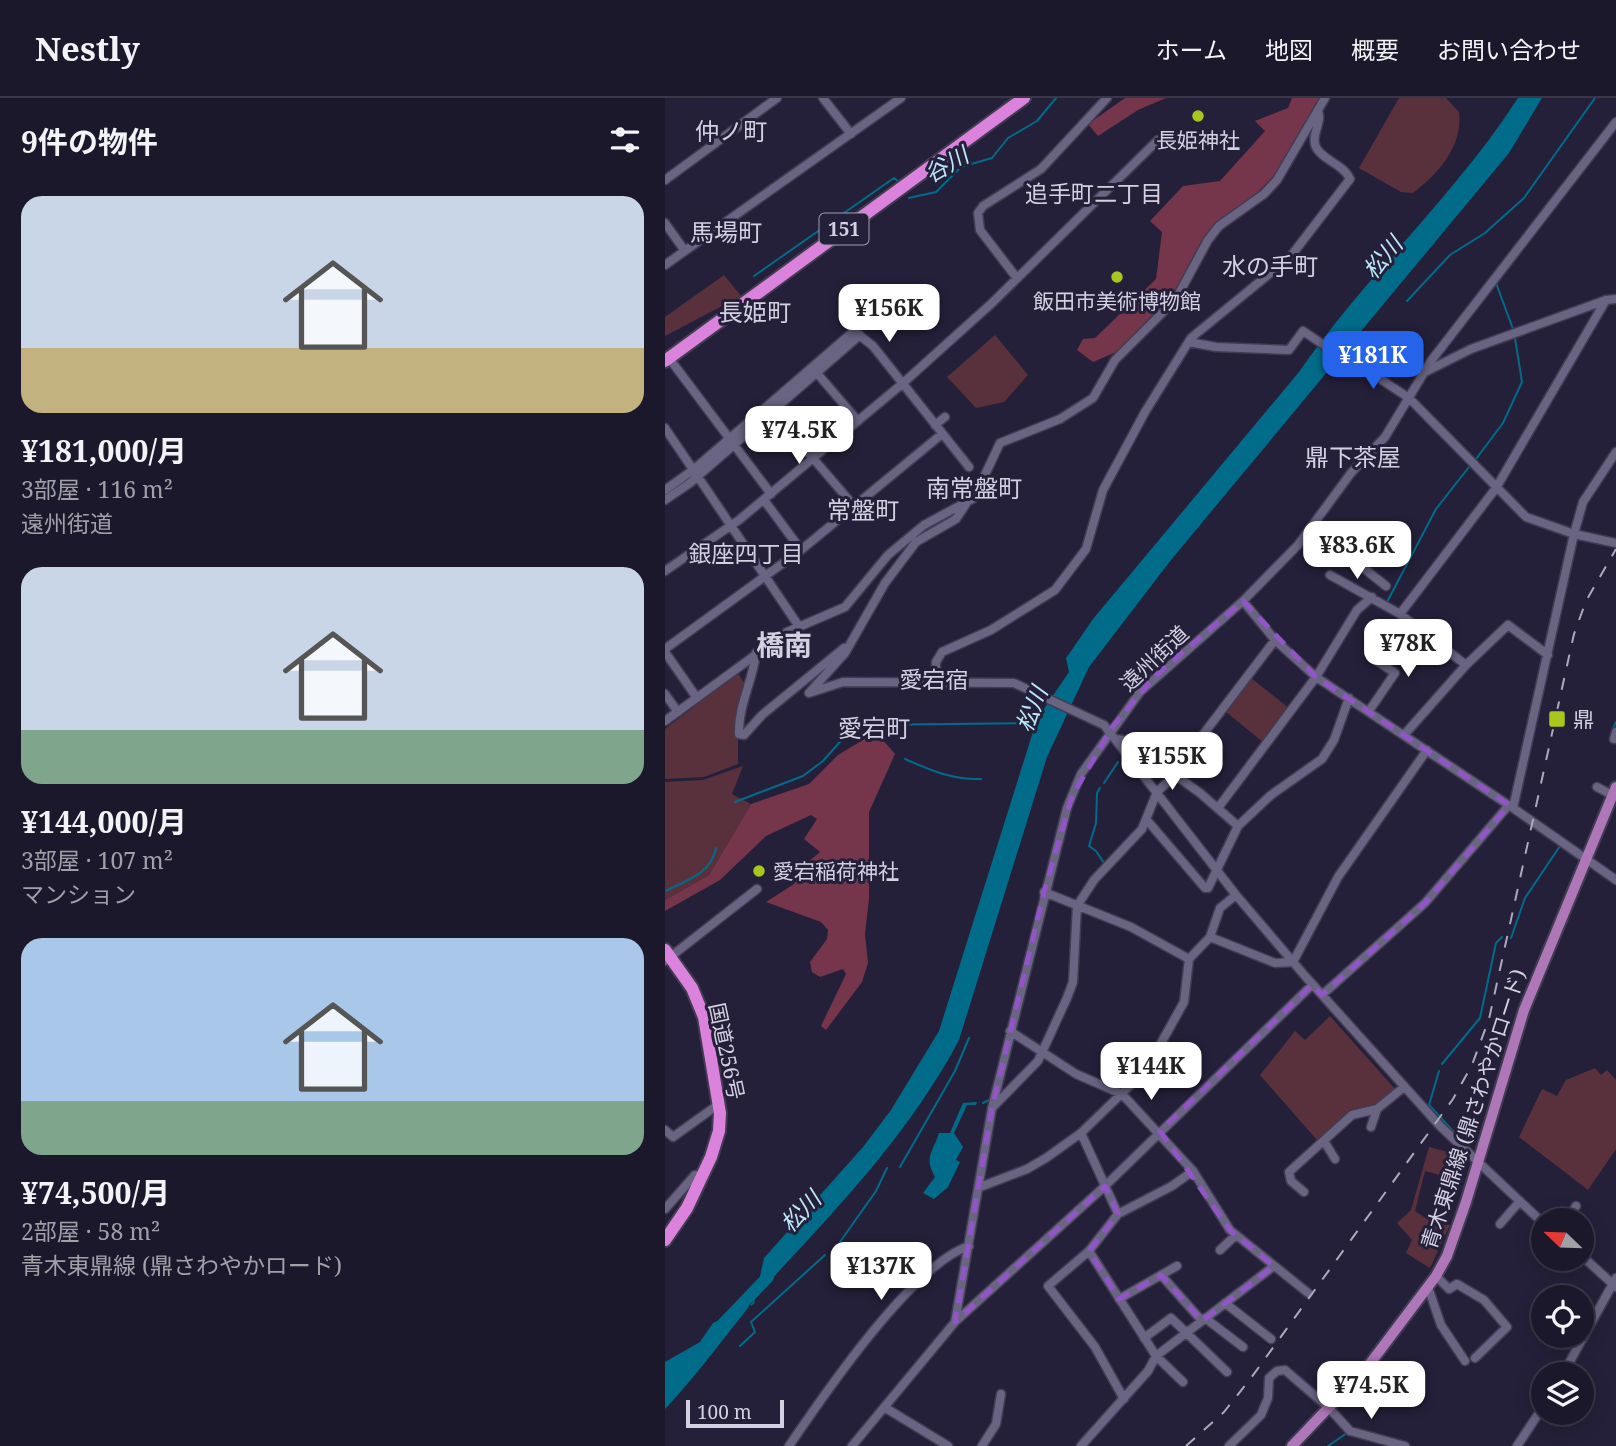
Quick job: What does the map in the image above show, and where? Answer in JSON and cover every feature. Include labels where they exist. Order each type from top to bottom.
[{"type":"highway","name":"151","points":[[667,360],[1024,98]]},
{"type":"highway","name":"国道256号","points":[[665,1240],[687,1208],[716,1142],[719,1100],[704,1017],[692,988],[667,956]]},
{"type":"main road","name":"青木東鼎線 (鼎さわやかロード)","points":[[1292,1446],[1369,1365],[1436,1276],[1457,1231],[1524,1010],[1613,796]]},
{"type":"street","points":[[665,180],[777,98]]},
{"type":"street","points":[[823,98],[851,134]]},
{"type":"street","points":[[665,265],[901,98]]},
{"type":"street","points":[[1016,277],[980,230],[978,213],[983,206],[1041,169],[1107,98]]},
{"type":"street","points":[[1325,98],[1277,180],[1264,194],[1219,226],[1176,299],[1115,360],[1093,398],[1074,412],[1000,443],[979,489],[956,519],[924,536],[901,559],[850,646],[809,693],[843,682],[1014,683],[1074,709],[1110,730],[1236,895],[1312,985],[1476,1162],[1531,1212]]},
{"type":"street","points":[[936,681],[936,662],[942,652],[992,630],[1047,598],[1082,555],[1105,486],[1189,342],[1291,256],[1350,179],[1318,150],[1314,141],[1320,116],[1318,111]]},
{"type":"street","name":"遠州街道","points":[[955,1322],[992,1108],[1044,892],[1081,774],[1110,730],[1154,677],[1243,601],[1298,545],[1351,472],[1385,438],[1423,373],[1616,122]]},
{"type":"street","points":[[665,571],[767,497],[902,384],[1158,140]]},
{"type":"street","points":[[665,223],[685,251]]},
{"type":"street","points":[[1423,373],[1471,349],[1611,300]]},
{"type":"street","points":[[1400,614],[1496,488],[1611,300]]},
{"type":"street","points":[[1189,342],[1216,347],[1289,350],[1303,331],[1307,332],[1351,363],[1409,398],[1526,517],[1574,534],[1616,543]]},
{"type":"street","points":[[857,333],[969,467]]},
{"type":"street","points":[[769,408],[816,372],[857,333]]},
{"type":"street","points":[[665,500],[857,333]]},
{"type":"street","points":[[667,360],[731,442],[801,550]]},
{"type":"street","points":[[816,372],[858,421]]},
{"type":"street","points":[[769,408],[854,506]]},
{"type":"street","points":[[935,425],[945,417]]},
{"type":"street","points":[[665,428],[798,625]]},
{"type":"street","points":[[697,698],[665,651],[801,550],[942,434]]},
{"type":"street","points":[[1322,995],[1425,903],[1511,806],[1583,502],[1616,452]]},
{"type":"street","points":[[665,490],[695,473]]},
{"type":"street","points":[[665,721],[798,625],[845,607],[897,547],[924,525],[966,504]]},
{"type":"street","points":[[1347,555],[1386,586]]},
{"type":"street","points":[[1330,575],[1400,614],[1466,665]]},
{"type":"street","points":[[1218,808],[1316,677],[1357,610],[1372,597]]},
{"type":"street","points":[[1243,601],[1275,640],[1316,677],[1511,806],[1616,880]]},
{"type":"street","points":[[1404,735],[1466,665],[1508,625],[1548,655]]},
{"type":"street","points":[[992,1108],[1025,1077],[1041,1054],[1072,986],[1077,906],[1094,880],[1142,829],[1157,792],[1174,776],[1275,640]]},
{"type":"street","points":[[756,653],[753,674],[739,717],[739,734],[744,735],[762,715],[842,648],[850,646]]},
{"type":"street","points":[[1369,711],[1395,673],[1371,657]]},
{"type":"street","points":[[665,694],[678,712]]},
{"type":"street","points":[[1146,819],[1205,888],[1217,871],[1238,826],[1295,773],[1322,759],[1334,740],[1349,698]]},
{"type":"street","points":[[1116,739],[1128,741],[1238,826]]},
{"type":"street","points":[[1293,962],[1338,877],[1427,750]]},
{"type":"street","points":[[1597,787],[1613,796]]},
{"type":"street","points":[[667,956],[757,889]]},
{"type":"street","points":[[1044,892],[1131,927],[1189,960]]},
{"type":"street","points":[[980,1187],[1027,1170],[1081,1133],[1146,1070],[1181,1010],[1187,992],[1189,960],[1210,937],[1220,908],[1236,895]]},
{"type":"street","points":[[1210,937],[1275,963],[1293,962]]},
{"type":"street","points":[[852,1446],[955,1322],[1105,1186],[1312,985]]},
{"type":"street","points":[[1010,1031],[1041,1054],[1076,1074],[1122,1094],[1160,1131],[1193,1171],[1236,1235],[1307,1293]]},
{"type":"street","points":[[1304,1192],[1291,1181],[1289,1172],[1352,1115],[1377,1109],[1404,1087]]},
{"type":"street","points":[[665,1130],[673,1137],[719,1100]]},
{"type":"street","points":[[1371,1128],[1377,1109]]},
{"type":"street","points":[[1081,1133],[1118,1214]]},
{"type":"street","points":[[1324,1141],[1335,1159]]},
{"type":"street","points":[[1124,1399],[1095,1347],[1048,1286],[1089,1251],[1118,1214],[1172,1186],[1193,1171]]},
{"type":"street","points":[[665,1209],[695,1175],[702,1176]]},
{"type":"street","points":[[1500,1224],[1520,1201]]},
{"type":"street","points":[[1220,1250],[1236,1235]]},
{"type":"street","points":[[789,1446],[870,1334],[937,1265],[958,1250],[969,1246]]},
{"type":"street","points":[[1089,1251],[1156,1356],[1183,1382]]},
{"type":"street","points":[[1081,1446],[1148,1371],[1156,1356],[1274,1265]]},
{"type":"street","points":[[1119,1298],[1177,1266]]},
{"type":"street","points":[[1570,1362],[1615,1283],[1594,1266]]},
{"type":"street","points":[[1161,1275],[1203,1320],[1243,1347]]},
{"type":"street","points":[[1436,1276],[1449,1289],[1457,1284],[1484,1300],[1507,1327],[1475,1358]]},
{"type":"street","points":[[1428,1287],[1441,1325],[1465,1361]]},
{"type":"street","points":[[1225,1303],[1271,1339]]},
{"type":"street","points":[[1145,1338],[1171,1318],[1227,1373]]},
{"type":"street","points":[[1229,1446],[1261,1415],[1268,1398],[1269,1378],[1277,1371],[1292,1373],[1350,1431],[1405,1446]]},
{"type":"street","points":[[982,1446],[996,1424],[1001,1394]]},
{"type":"street","points":[[884,1407],[948,1446]]},
{"type":"street","points":[[1517,1446],[1531,1425]]},
{"type":"street","points":[[861,1446],[864,1431]]},
{"type":"highlighted area","points":[[1243,601],[1316,677],[1509,805],[1425,903],[1322,995],[1312,985],[1160,1131],[1230,1230],[1274,1266],[1202,1321],[1161,1275],[1119,1299],[1089,1251],[1118,1214],[1105,1186],[955,1322],[992,1108],[1044,892],[1072,796],[1113,726],[1154,677]]},
{"type":"shaded area","points":[[1125,98],[1166,98],[1138,110],[1098,136],[1088,124]]},
{"type":"shaded area","points":[[1292,98],[1320,98],[1277,172],[1257,193],[1219,222],[1172,295],[1116,352],[1093,362],[1077,350],[1083,339],[1095,338],[1156,279],[1162,232],[1150,221],[1183,186],[1220,181],[1265,131],[1255,121],[1288,108]]},
{"type":"shaded area","points":[[1399,98],[1446,98],[1459,112],[1457,136],[1447,158],[1432,177],[1413,193],[1401,192],[1359,168]]},
{"type":"shaded area","points":[[724,275],[741,296],[665,336],[665,317]]},
{"type":"shaded area","points":[[995,335],[1028,375],[1004,402],[976,408],[947,377]]},
{"type":"shaded area","points":[[738,673],[746,686],[738,738],[738,764],[704,777],[665,779],[665,729]]},
{"type":"shaded area","points":[[1251,678],[1290,709],[1264,743],[1225,711]]},
{"type":"shaded area","points":[[876,732],[895,754],[869,812],[869,899],[865,934],[868,963],[862,982],[826,1030],[821,1026],[846,974],[843,969],[820,977],[812,972],[810,962],[827,939],[828,930],[821,922],[766,902],[794,884],[807,863],[820,852],[804,839],[817,819],[811,815],[766,836],[720,880],[665,911],[665,900],[709,875],[751,804],[809,784],[838,755]]},
{"type":"shaded area","points":[[743,766],[732,794],[751,804],[709,875],[665,900],[665,782],[703,780]]},
{"type":"shaded area","points":[[1330,1016],[1395,1089],[1377,1104],[1350,1110],[1317,1140],[1260,1075],[1295,1031],[1305,1040]]},
{"type":"shaded area","points":[[1595,1068],[1601,1075],[1607,1070],[1616,1080],[1616,1149],[1588,1190],[1519,1137],[1542,1089],[1557,1096],[1566,1080]]},
{"type":"shaded area","points":[[1429,1147],[1455,1154],[1446,1187],[1442,1185],[1443,1176],[1425,1171],[1415,1211],[1427,1219],[1450,1225],[1430,1268],[1406,1253],[1412,1240],[1397,1223],[1411,1210]]},
{"type":"water","points":[[1518,98],[1542,98],[1509,153],[1171,560],[1089,667],[1047,757],[959,1040],[941,1072],[900,1132],[854,1189],[755,1299],[764,1258],[863,1147],[891,1110],[939,1031],[1037,719],[1069,672],[1066,658],[1093,619],[1299,372],[1352,302],[1466,169]]},
{"type":"water","points":[[977,1102],[976,1105],[967,1105],[954,1133],[963,1147],[956,1160],[960,1162],[948,1187],[934,1199],[923,1193],[935,1177],[930,1160],[939,1133],[950,1133],[963,1103]]},
{"type":"water","points":[[749,1306],[665,1409],[665,1362],[700,1342],[713,1323]]},
{"type":"waterway","name":"谷川","points":[[909,198],[936,192],[961,167],[992,158],[1008,138],[1037,121],[1056,98]]},
{"type":"waterway","points":[[1407,301],[1450,255],[1485,233],[1524,198],[1595,98]]},
{"type":"waterway","name":"谷川","points":[[754,276],[894,178],[898,181]]},
{"type":"waterway","points":[[1496,283],[1513,329]]},
{"type":"waterway","points":[[1476,459],[1503,423],[1522,382],[1515,338]]},
{"type":"waterway","points":[[1387,602],[1436,509],[1469,467]]},
{"type":"waterway","points":[[1611,734],[1616,722]]},
{"type":"waterway","points":[[735,802],[803,776],[823,761],[854,726],[1037,723]]},
{"type":"waterway","points":[[905,759],[951,776],[981,779]]},
{"type":"waterway","points":[[1104,783],[1118,762]]},
{"type":"waterway","points":[[1100,788],[1097,793],[1096,823],[1089,846],[1104,863]]},
{"type":"waterway","points":[[1511,938],[1525,898],[1560,846],[1574,856]]},
{"type":"waterway","points":[[665,891],[704,870],[714,857],[716,848]]},
{"type":"waterway","points":[[1442,1064],[1480,1018],[1496,943],[1502,937]]},
{"type":"waterway","points":[[900,1167],[955,1071],[969,1038]]},
{"type":"waterway","points":[[1439,1071],[1429,1105],[1464,1143]]},
{"type":"waterway","points":[[983,1103],[989,1100]]},
{"type":"waterway","points":[[840,1242],[876,1191],[887,1168]]},
{"type":"waterway","points":[[740,1346],[755,1332],[751,1322],[825,1255]]},
{"type":"waterway","name":"松川","points":[[720,1327],[768,1277]]},
{"type":"waterway","points":[[1328,1446],[1347,1433]]},
{"type":"railway","points":[[1186,1446],[1224,1412],[1251,1378],[1453,1099],[1472,1065],[1489,1019],[1574,634],[1586,601],[1616,549]]},
{"type":"place","name":"長姫神社","points":[[1198,116]]},
{"type":"place","name":"飯田市美術博物館","points":[[1117,277]]},
{"type":"place","name":"鼎","points":[[1557,719]]},
{"type":"place","name":"愛宕稲荷神社","points":[[759,871]]},
{"type":"district","name":"仲ノ町","points":[[731,130]]},
{"type":"district","name":"追手町二丁目","points":[[1094,193]]},
{"type":"district","name":"馬場町","points":[[726,231]]},
{"type":"district","name":"水の手町","points":[[1270,265]]},
{"type":"district","name":"長姫町","points":[[755,311]]},
{"type":"district","name":"鼎下茶屋","points":[[1353,456]]},
{"type":"district","name":"南常盤町","points":[[974,487]]},
{"type":"district","name":"常盤町","points":[[863,509]]},
{"type":"district","name":"銀座四丁目","points":[[746,553]]},
{"type":"district","name":"橋南","points":[[784,644]]},
{"type":"district","name":"愛宕宿","points":[[934,679]]},
{"type":"district","name":"愛宕町","points":[[874,727]]}]
